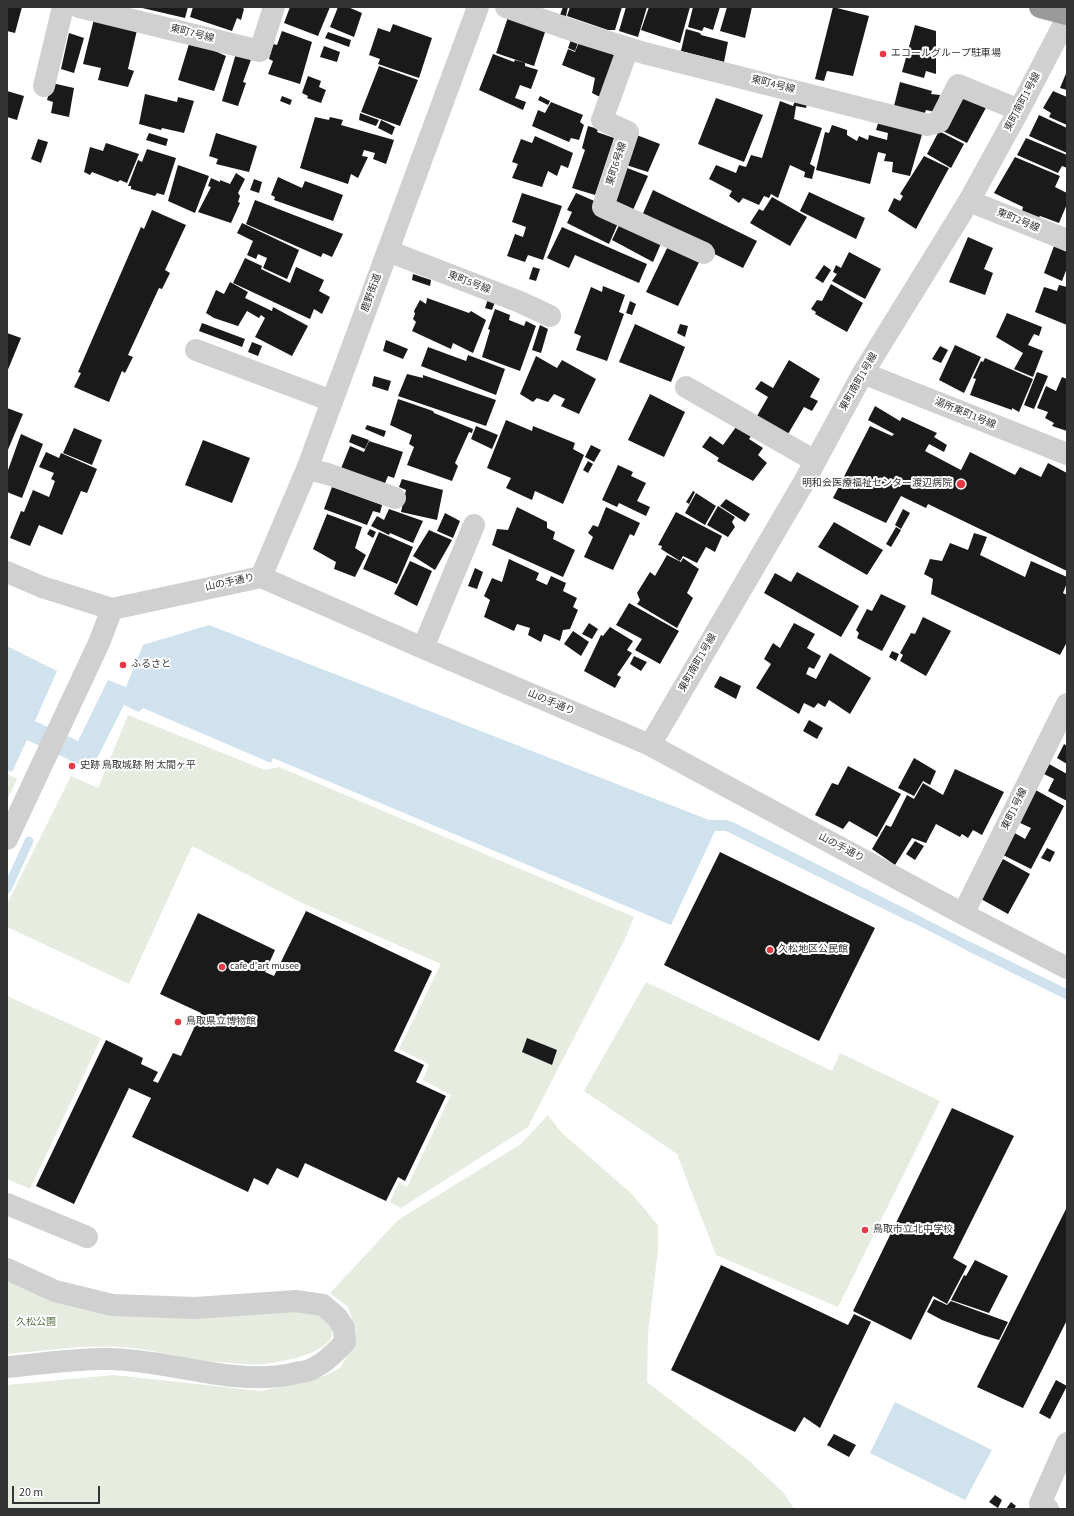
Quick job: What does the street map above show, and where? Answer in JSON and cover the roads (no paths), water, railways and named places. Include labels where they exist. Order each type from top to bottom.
[{"type":"highway","points":[[1040,7],[1067,14]]},
{"type":"street","points":[[44,86],[63,7]]},
{"type":"street","name":"東町7号線","points":[[79,7],[260,51],[274,7]]},
{"type":"street","name":"鹿野街道","points":[[261,577],[307,469],[478,7]]},
{"type":"street","name":"東町4号線","points":[[506,7],[628,48],[928,125],[939,122],[958,85],[1020,110]]},
{"type":"street","name":"東町南町1号線","points":[[650,745],[815,461],[863,373],[969,201],[1020,110],[1067,18]]},
{"type":"street","name":"東町6号線","points":[[628,48],[602,120],[628,132],[603,207],[704,253]]},
{"type":"street","name":"東町2号線","points":[[969,201],[1067,240]]},
{"type":"street","name":"東町5号線","points":[[388,251],[520,302],[550,316]]},
{"type":"street","points":[[196,350],[332,401]]},
{"type":"street","name":"湯所東町1号線","points":[[863,373],[1067,454]]},
{"type":"street","points":[[686,387],[815,461]]},
{"type":"street","points":[[307,469],[328,474],[395,498]]},
{"type":"street","points":[[423,648],[474,525]]},
{"type":"street","name":"山の手通り","points":[[7,572],[42,587],[112,609],[261,577],[650,745],[963,914],[1067,968]]},
{"type":"street","points":[[7,839],[99,643],[112,609]]},
{"type":"street","name":"東町1号線","points":[[963,914],[1067,704]]},
{"type":"street","points":[[7,1204],[87,1237]]},
{"type":"street","points":[[7,1269],[55,1290],[112,1305],[195,1308],[296,1301],[323,1305],[337,1317],[344,1328],[345,1342],[334,1354],[312,1370],[283,1376],[222,1376],[144,1361],[110,1359],[84,1360],[7,1368]]},
{"type":"street","points":[[1048,1509],[1040,1504],[1067,1443]]},
{"type":"water","points":[[209,625],[709,820],[726,820],[733,822],[914,913],[910,922],[726,831],[715,831],[671,925],[273,758],[271,763],[143,708],[139,712],[124,705],[91,770],[27,740],[12,772],[7,770],[7,646],[57,671],[35,721],[78,741],[108,680],[126,687],[143,645]]},
{"type":"water","points":[[971,942],[1067,989],[1067,1000],[966,950]]},
{"type":"water","points":[[895,1402],[992,1450],[965,1500],[870,1453]]},
{"type":"waterway","points":[[7,889],[29,841]]},
{"type":"waterway","points":[[902,912],[980,952]]},
{"type":"place","name":"エコールグループ駐車場","points":[[883,54]]},
{"type":"place","name":"明和会医療福祉センター渡辺病院","points":[[961,484]]},
{"type":"place","name":"ふるさと","points":[[123,665]]},
{"type":"place","name":"史跡 鳥取城跡 附 太閤ヶ平","points":[[72,766]]},
{"type":"place","name":"久松地区公民館","points":[[770,950]]},
{"type":"place","name":"cafe d'art musee","points":[[222,967]]},
{"type":"place","name":"鳥取県立博物館","points":[[178,1022]]},
{"type":"place","name":"鳥取市立北中学校","points":[[865,1230]]},
{"type":"park label","name":"久松公園","points":[[36,1323]]}]
